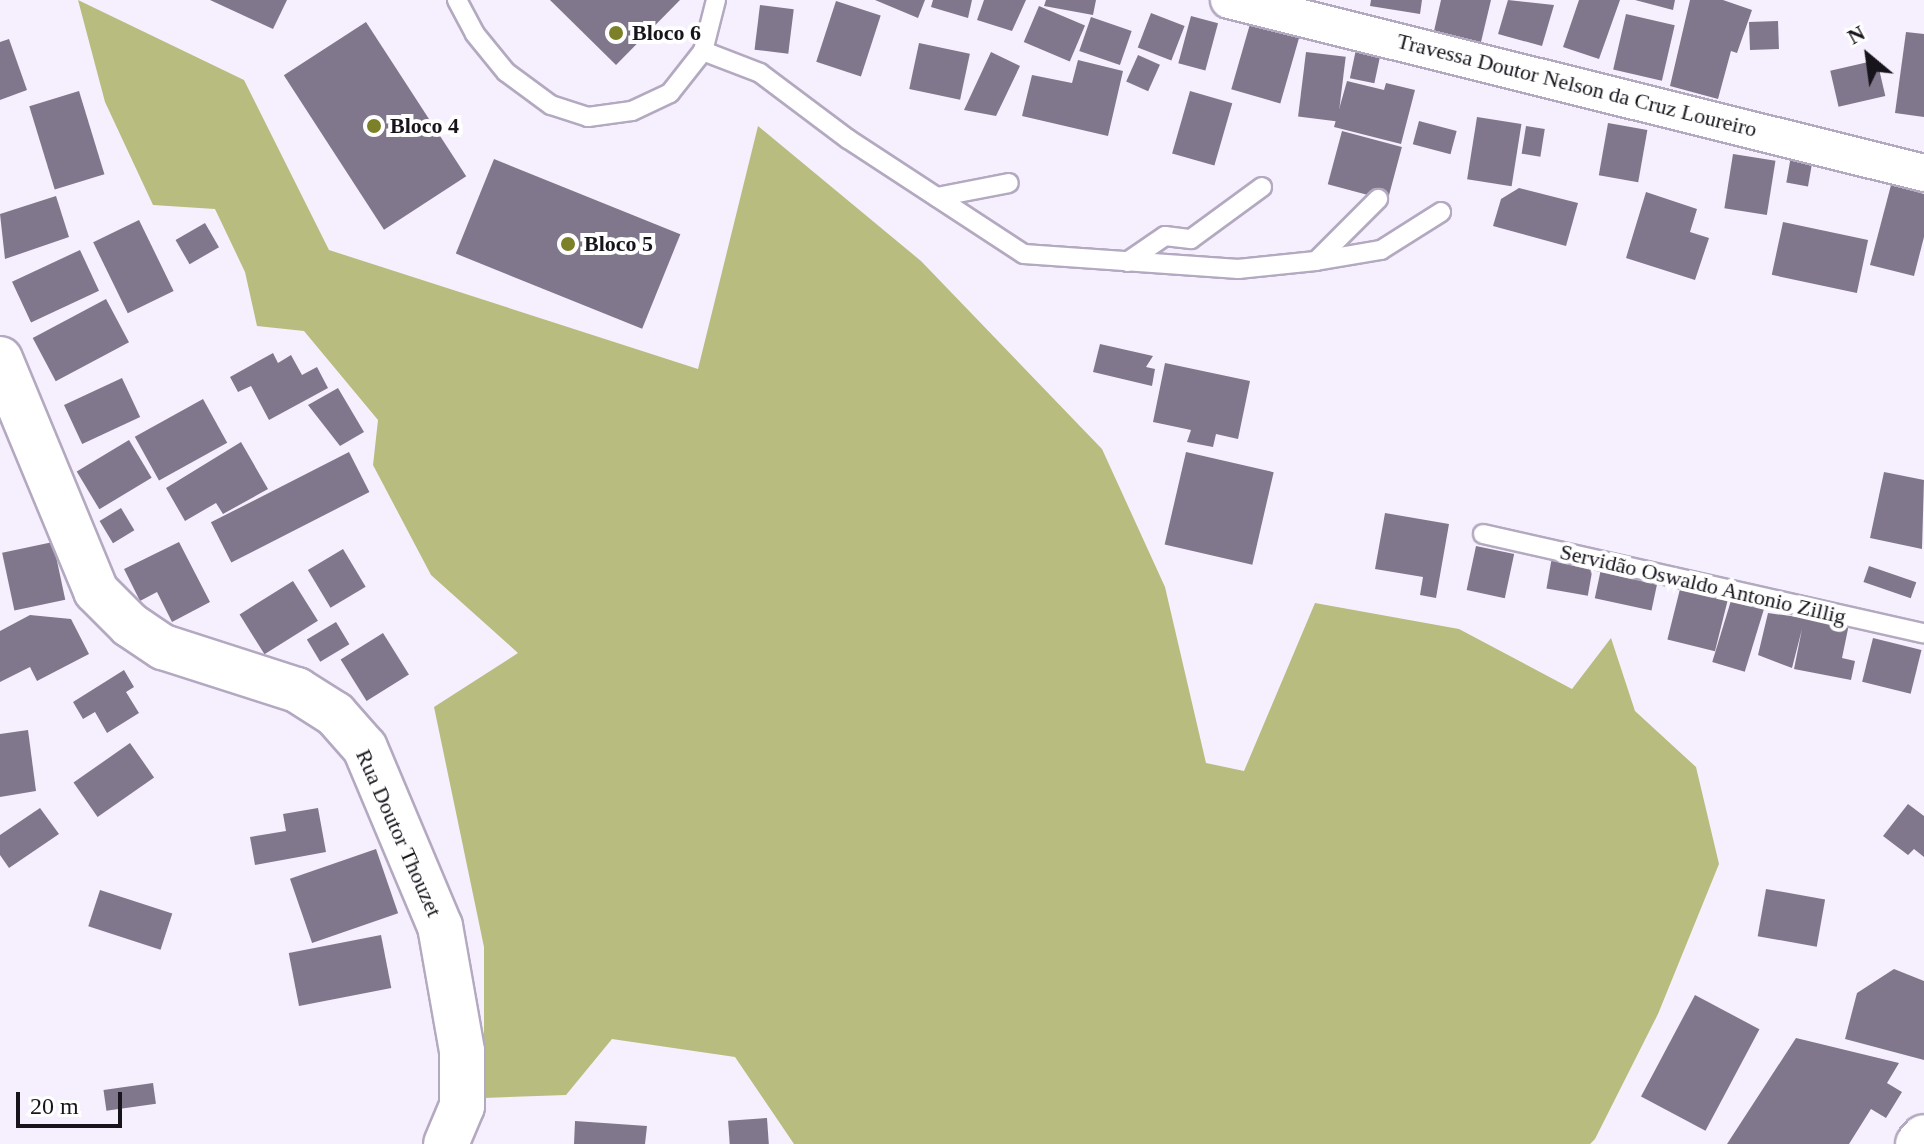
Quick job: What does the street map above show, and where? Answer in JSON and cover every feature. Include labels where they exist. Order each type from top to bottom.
[{"type":"street","name":"Travessa Doutor Nelson da Cruz Loureiro","points":[[1229,0],[1924,173]]},
{"type":"street","name":"Rua Doutor Thouzet","points":[[0,359],[96,591],[130,625],[163,647],[297,690],[335,714],[365,748],[440,926],[462,1051],[462,1106],[446,1144]]},
{"type":"street","points":[[1918,1144],[1924,1137]]},
{"type":"lane","points":[[457,0],[475,34],[506,72],[551,105],[588,117],[632,111],[670,93],[703,51],[716,0]]},
{"type":"lane","points":[[703,51],[760,73],[1024,254],[1238,269],[1381,250],[1441,212]]},
{"type":"lane","points":[[937,197],[1009,183]]},
{"type":"lane","points":[[1127,262],[1165,236],[1191,239],[1262,187]]},
{"type":"lane","points":[[1316,261],[1378,199]]},
{"type":"lane","name":"Servidão Oswaldo Antonio Zillig","points":[[1483,534],[1924,633]]},
{"type":"green space","points":[[78,0],[244,80],[329,250],[698,369],[758,126],[921,261],[1102,449],[1165,587],[1206,763],[1244,771],[1315,603],[1459,629],[1572,689],[1611,638],[1635,711],[1696,767],[1719,864],[1658,1014],[1595,1139],[1590,1144],[794,1144],[735,1057],[612,1039],[566,1095],[484,1098],[484,947],[434,707],[518,653],[431,575],[373,465],[378,420],[304,331],[257,326],[245,272],[215,209],[153,205],[105,102]]},
{"type":"building","points":[[210,0],[287,0],[273,29]]},
{"type":"building","name":"Bloco 6","points":[[550,0],[680,0],[616,65]]},
{"type":"building","points":[[875,0],[925,0],[918,18]]},
{"type":"building","points":[[933,0],[972,0],[968,18],[931,7]]},
{"type":"building","points":[[984,0],[1026,0],[1012,31],[977,20]]},
{"type":"building","points":[[1046,0],[1096,0],[1093,15],[1044,6]]},
{"type":"building","points":[[1371,0],[1422,0],[1420,14],[1370,6]]},
{"type":"building","points":[[1441,0],[1491,0],[1481,42],[1434,31]]},
{"type":"building","points":[[1508,0],[1554,5],[1542,46],[1498,34]]},
{"type":"building","points":[[1579,0],[1620,0],[1599,59],[1563,47]]},
{"type":"building","points":[[1635,0],[1675,0],[1673,10]]},
{"type":"building","points":[[1690,0],[1723,0],[1752,10],[1737,53],[1731,51],[1718,99],[1670,86]]},
{"type":"building","points":[[836,1],[881,16],[861,76],[816,62]]},
{"type":"building","points":[[760,5],[794,9],[788,54],[755,50]]},
{"type":"building","points":[[1039,6],[1085,26],[1070,61],[1024,42]]},
{"type":"building","points":[[1151,13],[1185,26],[1171,60],[1138,48]]},
{"type":"building","points":[[1626,14],[1675,25],[1662,81],[1613,70]]},
{"type":"building","points":[[1191,16],[1218,23],[1205,71],[1178,63]]},
{"type":"building","points":[[1091,17],[1132,31],[1120,65],[1079,51]]},
{"type":"building","points":[[1778,21],[1779,49],[1750,50],[1749,22]]},
{"type":"building","name":"Bloco 4","points":[[366,22],[466,176],[384,230],[284,75]]},
{"type":"building","points":[[1250,24],[1299,38],[1280,103],[1231,89]]},
{"type":"building","points":[[1906,32],[1924,34],[1924,117],[1895,113]]},
{"type":"building","points":[[9,39],[27,90],[0,100],[0,42]]},
{"type":"building","points":[[1358,40],[1382,45],[1374,83],[1350,78]]},
{"type":"building","points":[[919,43],[970,54],[960,100],[909,89]]},
{"type":"building","points":[[991,52],[1020,66],[996,116],[964,110]]},
{"type":"building","points":[[1306,52],[1346,57],[1338,121],[1298,117]]},
{"type":"building","points":[[1138,55],[1160,65],[1148,91],[1126,81]]},
{"type":"building","points":[[1078,60],[1123,71],[1108,136],[1022,116],[1032,75],[1072,83]]},
{"type":"building","points":[[1877,60],[1885,96],[1839,107],[1830,71]]},
{"type":"building","points":[[1347,81],[1384,90],[1386,83],[1415,90],[1401,144],[1334,127]]},
{"type":"building","points":[[79,91],[104,174],[55,189],[29,106]]},
{"type":"building","points":[[1190,91],[1232,103],[1214,166],[1172,153]]},
{"type":"building","points":[[1477,117],[1521,124],[1512,186],[1467,179]]},
{"type":"building","points":[[1419,121],[1457,131],[1450,154],[1413,144]]},
{"type":"building","points":[[1608,123],[1647,130],[1638,182],[1599,175]]},
{"type":"building","points":[[1526,126],[1545,129],[1540,157],[1522,154]]},
{"type":"building","points":[[1342,131],[1402,147],[1388,200],[1328,184]]},
{"type":"building","points":[[1733,154],[1775,161],[1767,215],[1724,208]]},
{"type":"building","points":[[1791,156],[1813,160],[1808,186],[1786,183]]},
{"type":"building","name":"Bloco 5","points":[[494,159],[680,234],[642,329],[456,254]]},
{"type":"building","points":[[1891,185],[1924,194],[1924,237],[1914,276],[1870,265]]},
{"type":"building","points":[[1519,188],[1578,203],[1566,246],[1493,226],[1501,199]]},
{"type":"building","points":[[1646,192],[1697,209],[1690,232],[1709,238],[1695,280],[1626,258]]},
{"type":"building","points":[[56,196],[69,237],[5,259],[0,214]]},
{"type":"building","points":[[139,220],[174,291],[128,313],[93,242]]},
{"type":"building","points":[[1783,222],[1868,240],[1857,293],[1772,275]]},
{"type":"building","points":[[205,223],[219,247],[190,264],[176,240]]},
{"type":"building","points":[[80,250],[99,291],[31,322],[12,282]]},
{"type":"building","points":[[106,299],[129,342],[56,381],[33,338]]},
{"type":"building","points":[[1100,344],[1153,356],[1146,367],[1155,369],[1152,386],[1093,372]]},
{"type":"building","points":[[273,353],[278,363],[291,355],[302,375],[317,367],[328,388],[269,420],[251,386],[238,392],[230,377]]},
{"type":"building","points":[[1165,363],[1250,381],[1238,439],[1216,434],[1213,447],[1187,442],[1191,430],[1153,422]]},
{"type":"building","points":[[122,378],[140,417],[82,444],[64,405]]},
{"type":"building","points":[[338,388],[364,432],[340,446],[308,405]]},
{"type":"building","points":[[203,399],[227,443],[159,481],[135,437]]},
{"type":"building","points":[[129,440],[152,478],[99,509],[77,471]]},
{"type":"building","points":[[241,442],[268,489],[223,514],[216,503],[185,521],[166,488]]},
{"type":"building","points":[[349,452],[369,492],[231,562],[211,522]]},
{"type":"building","points":[[1186,452],[1274,472],[1252,565],[1165,545]]},
{"type":"building","points":[[1884,472],[1924,480],[1922,549],[1870,538]]},
{"type":"building","points":[[121,508],[134,530],[113,543],[100,521]]},
{"type":"building","points":[[1385,513],[1449,524],[1436,598],[1420,595],[1423,577],[1375,569]]},
{"type":"building","points":[[53,542],[65,600],[14,611],[2,553]]},
{"type":"building","points":[[179,542],[210,602],[172,622],[157,592],[140,601],[124,569]]},
{"type":"building","points":[[1476,546],[1514,554],[1505,598],[1467,590]]},
{"type":"building","points":[[343,549],[366,587],[331,608],[308,570]]},
{"type":"building","points":[[1552,557],[1593,564],[1588,596],[1546,589]]},
{"type":"building","points":[[1869,566],[1916,582],[1911,598],[1863,582]]},
{"type":"building","points":[[1601,569],[1658,581],[1651,610],[1595,598]]},
{"type":"building","points":[[293,581],[318,621],[264,654],[240,614]]},
{"type":"building","points":[[1680,589],[1728,601],[1715,651],[1667,639]]},
{"type":"building","points":[[1733,594],[1766,604],[1745,672],[1712,662]]},
{"type":"building","points":[[1768,613],[1849,624],[1842,658],[1855,661],[1851,680],[1794,669],[1802,629],[1792,668],[1758,655]]},
{"type":"building","points":[[30,615],[71,619],[89,654],[37,681],[30,667],[0,682],[0,631]]},
{"type":"building","points":[[336,622],[349,644],[320,662],[307,640]]},
{"type":"building","points":[[383,633],[409,675],[367,701],[341,659]]},
{"type":"building","points":[[1873,638],[1922,650],[1911,694],[1862,682]]},
{"type":"building","points":[[124,670],[134,687],[126,692],[139,713],[107,733],[95,712],[83,719],[73,702]]},
{"type":"building","points":[[28,730],[36,791],[0,797],[0,734]]},
{"type":"building","points":[[130,743],[154,777],[98,817],[73,783]]},
{"type":"building","points":[[1908,804],[1924,816],[1924,857],[1914,849],[1908,855],[1883,836]]},
{"type":"building","points":[[40,808],[59,834],[9,868],[0,855],[0,835]]},
{"type":"building","points":[[318,808],[326,852],[255,865],[250,837],[286,831],[283,814]]},
{"type":"building","points":[[376,849],[398,913],[312,943],[290,879]]},
{"type":"building","points":[[1766,889],[1825,899],[1817,947],[1758,936]]},
{"type":"building","points":[[100,890],[172,913],[161,950],[88,926]]},
{"type":"building","points":[[381,935],[391,988],[299,1006],[289,953]]},
{"type":"building","points":[[1894,969],[1924,981],[1924,1060],[1845,1039],[1857,993]]},
{"type":"building","points":[[1695,995],[1759,1029],[1705,1131],[1641,1097]]},
{"type":"building","points":[[1796,1038],[1899,1063],[1887,1083],[1902,1092],[1886,1118],[1871,1109],[1849,1144],[1727,1144]]},
{"type":"building","points":[[153,1083],[156,1104],[106,1111],[103,1090]]},
{"type":"building","points":[[767,1118],[769,1144],[730,1144],[728,1121]]},
{"type":"building","points":[[575,1121],[647,1126],[645,1144],[574,1144]]},
{"type":"place","name":"Bloco 6","points":[[616,33]]},
{"type":"place","name":"Bloco 4","points":[[374,126]]},
{"type":"place","name":"Bloco 5","points":[[568,244]]}]
